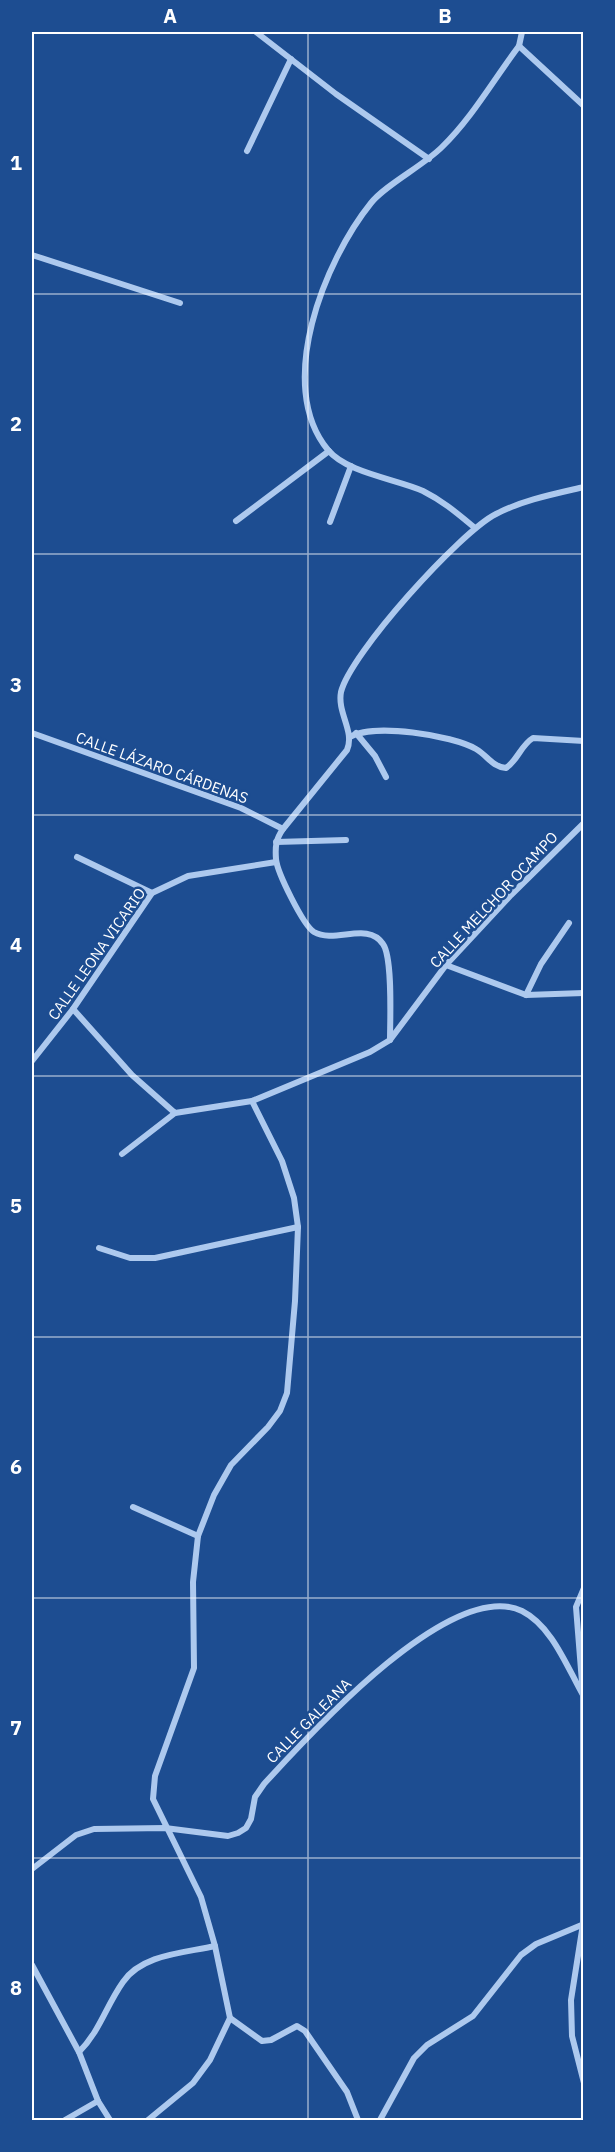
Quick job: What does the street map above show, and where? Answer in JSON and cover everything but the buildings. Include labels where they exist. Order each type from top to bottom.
[{"type":"street","points":[[256,32],[429,159]]},
{"type":"street","points":[[475,528],[443,502],[422,491],[351,466],[329,451],[313,426],[306,402],[303,369],[310,332],[323,291],[349,235],[372,201],[429,159],[459,127],[519,46],[522,32]]},
{"type":"street","points":[[519,46],[584,106]]},
{"type":"street","points":[[247,151],[291,59]]},
{"type":"street","points":[[32,255],[180,303]]},
{"type":"street","points":[[237,521],[329,451]]},
{"type":"street","points":[[330,522],[351,466]]},
{"type":"street","points":[[386,777],[375,756],[353,735],[341,713],[341,691],[363,654],[438,561],[475,528],[496,514],[535,498],[584,487]]},
{"type":"street","points":[[353,735],[386,729],[440,738],[467,745],[478,750],[495,767],[506,768],[516,761],[526,742],[533,738],[584,741]]},
{"type":"street","name":"CALLE LÁZARO CÁRDENAS","points":[[32,733],[241,808],[283,829]]},
{"type":"street","points":[[353,735],[347,750],[283,829],[276,842],[276,862],[302,919],[313,931],[329,937],[363,933],[376,936],[385,946],[390,993],[390,1040]]},
{"type":"street","name":"CALLE MELCHOR OCAMPO","points":[[175,1113],[252,1101],[370,1053],[390,1040],[446,965],[510,895],[584,823]]},
{"type":"street","points":[[276,842],[346,840]]},
{"type":"street","points":[[77,857],[152,893]]},
{"type":"street","name":"CALLE LEONA VICARIO","points":[[32,1061],[73,1009],[152,893],[188,876],[276,862]]},
{"type":"street","points":[[526,994],[541,964],[569,923]]},
{"type":"street","points":[[446,965],[526,994],[584,993]]},
{"type":"street","points":[[73,1009],[132,1075],[175,1113],[122,1154]]},
{"type":"street","points":[[148,2121],[193,2083],[214,2052],[230,2018],[215,1946],[201,1897],[165,1828],[153,1799],[155,1776],[194,1668],[193,1582],[198,1536],[214,1495],[231,1465],[268,1427],[280,1411],[287,1393],[298,1227],[294,1198],[282,1161],[252,1101]]},
{"type":"street","points":[[99,1248],[130,1258],[155,1258],[298,1227]]},
{"type":"street","points":[[133,1507],[198,1536]]},
{"type":"street","points":[[584,1588],[576,1607],[583,1695],[583,1924],[571,2000],[572,2036],[584,2083]]},
{"type":"street","name":"CALLE GALEANA","points":[[32,1869],[76,1835],[94,1829],[165,1828],[228,1836],[246,1828],[255,1797],[264,1784],[336,1710],[390,1660],[430,1632],[464,1614],[503,1604],[522,1611],[538,1622],[548,1633],[583,1695]]},
{"type":"street","points":[[577,1636],[584,1643]]},
{"type":"street","points":[[380,2121],[414,2058],[427,2044],[473,2016],[528,1949],[583,1924]]},
{"type":"street","points":[[79,2052],[100,2028],[123,1981],[142,1964],[215,1946]]},
{"type":"street","points":[[32,1965],[79,2052],[98,2101],[110,2121]]},
{"type":"street","points":[[230,2018],[262,2041],[271,2040],[297,2026],[305,2031],[347,2092],[358,2121]]},
{"type":"street","points":[[65,2121],[98,2101]]}]
